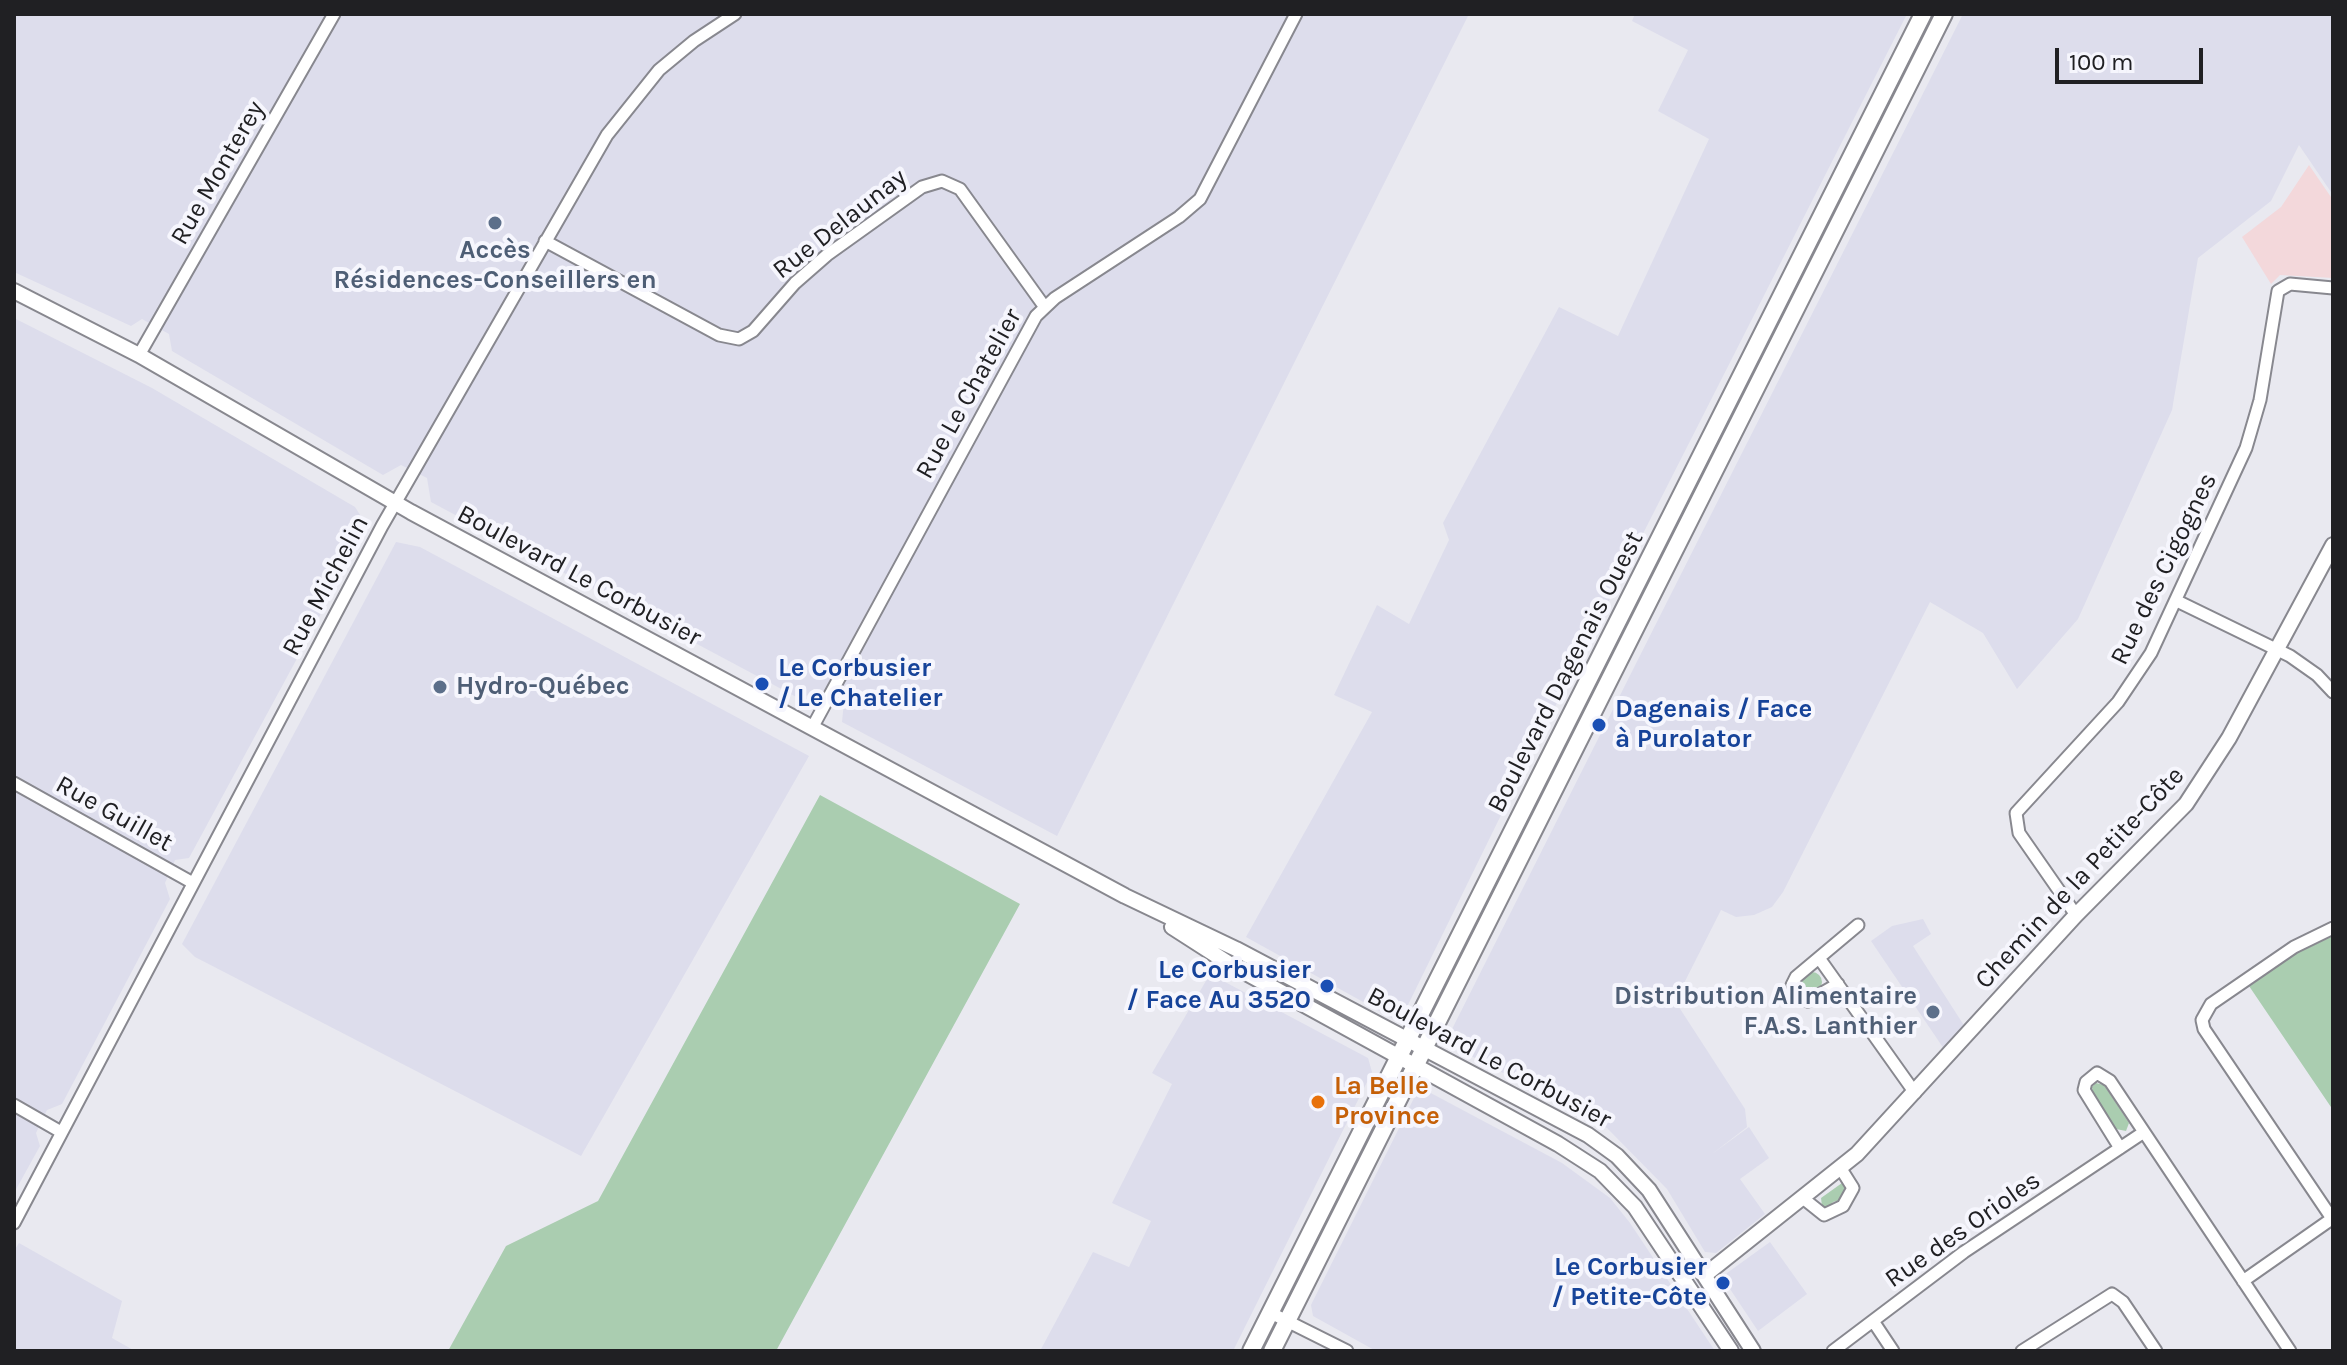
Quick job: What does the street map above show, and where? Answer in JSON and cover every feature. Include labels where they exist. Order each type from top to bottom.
[{"type":"main road","name":"Boulevard Dagenais Ouest","points":[[1251,1351],[1923,14]]},
{"type":"main road","name":"Boulevard Dagenais Ouest","points":[[1272,1351],[1944,14]]},
{"type":"street","name":"Rue Monterey","points":[[139,355],[334,14]]},
{"type":"street","name":"Rue Michelin","points":[[14,1223],[395,504],[545,241],[627,106],[675,56],[735,14]]},
{"type":"street","name":"Rue Le Chatelier","points":[[812,728],[1029,326],[1044,306],[1179,217],[1200,199],[1296,14]]},
{"type":"street","name":"Rue Delaunay","points":[[545,241],[719,335],[739,339],[753,331],[795,283],[827,255],[922,187],[942,181],[960,189],[1044,306]]},
{"type":"street","name":"Rue des Cigognes","points":[[2076,915],[2022,839],[2014,817],[2025,801],[2125,694],[2146,662],[2177,601],[2252,430],[2276,294],[2281,287],[2290,284],[2333,288]]},
{"type":"street","name":"Boulevard Le Corbusier","points":[[14,291],[139,355],[395,504],[1125,896],[1236,949],[1604,1146],[1649,1190],[1753,1351]]},
{"type":"street","name":"Chemin de la Petite-Côte","points":[[1705,1275],[1841,1169],[1915,1093],[2076,915],[2191,797],[2216,761],[2333,545]]},
{"type":"street","points":[[2177,601],[2313,671],[2333,692]]},
{"type":"street","name":"Rue Guillet","points":[[14,783],[193,883]]},
{"type":"street","name":"Boulevard Le Corbusier","points":[[1125,896],[1228,963],[1568,1149],[1614,1183],[1649,1225],[1731,1351]]},
{"type":"street","points":[[1838,984],[1811,1001],[1803,1000],[1795,991],[1794,980],[1858,925]]},
{"type":"street","points":[[2243,1281],[2333,1219],[2204,1029],[2202,1020],[2211,1004],[2294,947],[2333,928]]},
{"type":"street","points":[[1819,958],[1915,1093]]},
{"type":"street","points":[[2120,1148],[2085,1094],[2084,1084],[2092,1076],[2105,1075],[2290,1351]]},
{"type":"street","points":[[14,1105],[61,1132]]},
{"type":"street","name":"Rue des Orioles","points":[[1833,1351],[1972,1246],[2144,1132]]},
{"type":"street","points":[[1804,1199],[1824,1215],[1843,1206],[1853,1190],[1841,1169]]},
{"type":"street","points":[[2022,1351],[2112,1294],[2121,1299],[2156,1351]]},
{"type":"street","points":[[1271,1313],[1347,1351]]},
{"type":"street","points":[[1873,1321],[1893,1351]]},
{"type":"shaded area","points":[[14,14],[1469,14],[1057,836],[842,722],[844,702],[814,689],[802,700],[431,502],[427,478],[401,465],[383,475],[172,351],[169,334],[142,319],[131,326],[14,272]]},
{"type":"shaded area","points":[[1635,14],[1907,14],[1529,758],[1404,1013],[1392,1018],[1246,937],[1372,712],[1334,695],[1377,605],[1409,624],[1449,540],[1443,523],[1559,307],[1618,336],[1709,139],[1658,111],[1688,50],[1632,21]]},
{"type":"shaded area","points":[[1963,14],[2333,14],[2333,195],[2299,145],[2271,201],[2198,258],[2172,410],[2078,619],[2017,689],[1983,633],[1930,602],[1783,892],[1772,907],[1754,915],[1736,917],[1721,910],[1675,1001],[1745,1109],[1747,1127],[1712,1154],[1749,1127],[1769,1158],[1740,1179],[1765,1214],[1716,1253],[1705,1252],[1667,1189],[1607,1128],[1458,1049],[1449,1035]]},
{"type":"shaded area","points":[[2309,165],[2333,200],[2333,278],[2280,275],[2271,284],[2242,237],[2281,207]]},
{"type":"shaded area","points":[[14,318],[152,388],[355,507],[364,521],[364,528],[189,858],[175,860],[165,883],[170,899],[62,1104],[47,1110],[36,1133],[40,1146],[14,1193]]},
{"type":"shaded area","points":[[396,542],[420,547],[809,756],[581,1156],[195,957],[182,944]]},
{"type":"shaded area","points":[[1923,919],[1931,934],[1913,946],[1965,1027],[1944,1049],[1871,941],[1892,926]]},
{"type":"shaded area","points":[[1210,974],[1368,1058],[1372,1072],[1233,1351],[1040,1351],[1093,1252],[1129,1267],[1151,1221],[1112,1203],[1172,1084],[1152,1073]]},
{"type":"shaded area","points":[[1427,1091],[1562,1163],[1610,1198],[1715,1351],[1376,1351],[1313,1316],[1311,1305],[1415,1096]]},
{"type":"shaded area","points":[[1770,1242],[1807,1294],[1758,1331],[1724,1280],[1727,1273]]},
{"type":"shaded area","points":[[19,1243],[122,1301],[112,1338],[135,1351],[14,1351],[14,1251]]},
{"type":"green space","points":[[820,795],[1020,904],[776,1351],[448,1351],[506,1246],[598,1201]]},
{"type":"green space","points":[[2333,936],[2333,1110],[2249,986],[2297,953]]},
{"type":"green space","points":[[1812,972],[1819,975],[1822,982],[1819,989],[1812,992],[1805,989],[1802,982],[1805,975]]},
{"type":"green space","points":[[2096,1083],[2104,1085],[2129,1123],[2126,1131],[2116,1129],[2093,1095],[2092,1087]]},
{"type":"green space","points":[[1842,1183],[1846,1191],[1840,1200],[1833,1202],[1829,1208],[1822,1206],[1821,1198]]},
{"type":"place","name":"Accès Résidences-Conseillers en","points":[[495,223]]},
{"type":"place","name":"Le Corbusier / Le Chatelier","points":[[762,684]]},
{"type":"place","name":"Hydro-Québec","points":[[440,687]]},
{"type":"place","name":"Dagenais / Face à Purolator","points":[[1599,725]]},
{"type":"place","name":"Le Corbusier / Face Au 3520","points":[[1327,986]]},
{"type":"place","name":"Distribution Alimentaire F.A.S. Lanthier","points":[[1933,1012]]},
{"type":"place","name":"La Belle Province","points":[[1318,1102]]},
{"type":"place","name":"Le Corbusier / Petite-Côte","points":[[1723,1283]]}]
